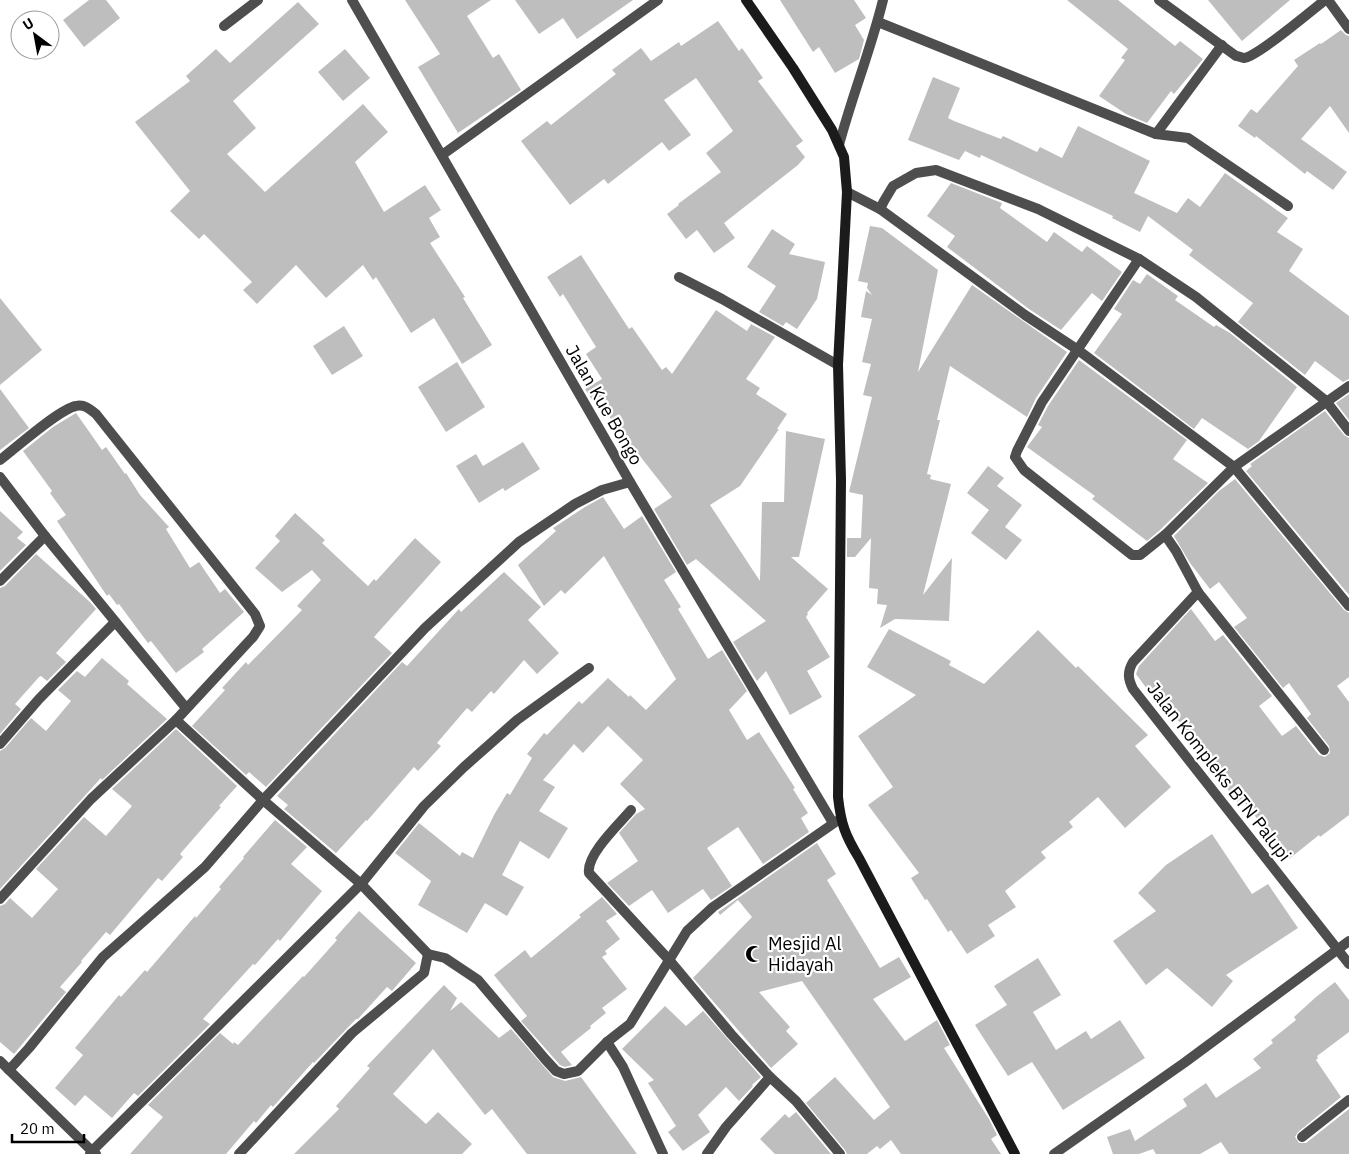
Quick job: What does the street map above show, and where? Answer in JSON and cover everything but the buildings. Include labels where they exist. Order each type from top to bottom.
[{"type":"main road","points":[[746,0],[793,68],[844,156],[847,192],[838,365],[841,480],[837,821],[859,858],[1015,1154]]},
{"type":"street","points":[[224,26],[258,0]]},
{"type":"street","name":"Jalan Kue Bongo","points":[[352,0],[630,482],[837,821]]},
{"type":"street","points":[[442,155],[658,0]]},
{"type":"street","points":[[839,145],[878,22],[883,0]]},
{"type":"street","points":[[1159,0],[1236,56],[1243,58],[1278,37],[1326,0],[1349,29]]},
{"type":"street","points":[[878,22],[1156,134],[1188,138],[1288,206]]},
{"type":"street","points":[[1156,134],[1222,46]]},
{"type":"street","points":[[880,209],[893,186],[916,174],[936,170],[1038,209],[1139,259],[1196,297],[1326,401],[1349,431]]},
{"type":"street","points":[[847,192],[880,209],[1025,315],[1078,350],[1234,467],[1349,606]]},
{"type":"street","points":[[1139,259],[1042,402],[1017,451],[1016,457],[1024,470],[1132,555],[1140,554],[1165,535],[1234,467],[1349,386]]},
{"type":"street","points":[[679,277],[722,299],[838,365]]},
{"type":"street","points":[[0,460],[62,412],[76,406],[86,406],[96,414],[255,614],[260,626],[253,637],[176,720],[91,799],[0,899]]},
{"type":"street","points":[[0,477],[45,536],[186,708]]},
{"type":"street","points":[[9,1070],[103,957],[206,867],[263,800],[425,628],[520,542],[575,504],[602,490],[630,482]]},
{"type":"street","points":[[1165,535],[1176,551],[1198,592],[1324,750]]},
{"type":"street","points":[[0,581],[45,536]]},
{"type":"street","name":"Jalan Kompleks BTN Palupi","points":[[1198,592],[1133,662],[1128,670],[1129,681],[1133,689],[1349,964]]},
{"type":"street","points":[[0,744],[39,699],[115,622]]},
{"type":"street","points":[[0,1061],[93,1153],[361,884],[424,806],[464,767],[518,720],[589,668]]},
{"type":"street","points":[[176,720],[263,800],[361,884],[428,954],[445,958],[478,980],[556,1071],[564,1074],[578,1071],[607,1042],[630,1024],[687,931],[713,907],[837,821]]},
{"type":"street","points":[[631,810],[600,848],[588,867],[589,874],[670,961],[770,1077],[796,1101],[840,1154]]},
{"type":"street","points":[[1054,1154],[1184,1063],[1349,941]]},
{"type":"street","points":[[244,1152],[352,1033],[424,972],[428,954]]},
{"type":"street","points":[[607,1042],[623,1067],[663,1154]]},
{"type":"street","points":[[707,1154],[726,1127],[770,1077]]},
{"type":"street","points":[[1302,1137],[1349,1100]]},
{"type":"place","name":"Mesjid Al Hidayah","points":[[754,954]]}]
